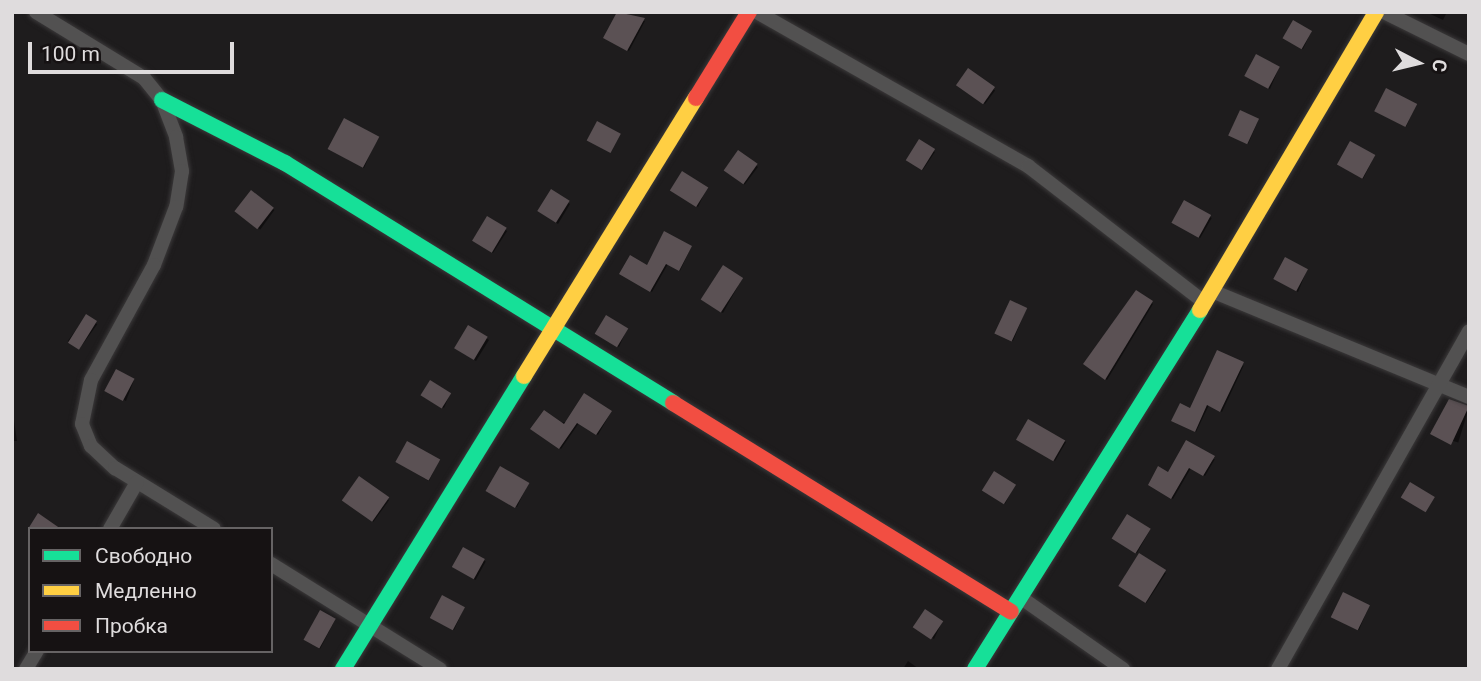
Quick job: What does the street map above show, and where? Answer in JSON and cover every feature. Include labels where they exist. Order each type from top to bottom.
[{"type":"street","points":[[36,12],[116,57],[162,100],[285,163],[1011,612]]},
{"type":"street","points":[[343,669],[749,12]]},
{"type":"street","points":[[757,12],[1028,166],[1208,297],[1441,383],[1469,397]]},
{"type":"street","points":[[975,669],[1208,297],[1376,12]]},
{"type":"street","points":[[1384,12],[1469,54]]},
{"type":"street","points":[[162,100],[182,171],[176,207],[154,265],[83,402],[82,424],[91,446],[137,482],[211,527]]},
{"type":"street","points":[[1278,669],[1469,331]]},
{"type":"street","points":[[111,527],[137,482]]},
{"type":"street","points":[[273,565],[440,669]]},
{"type":"street","points":[[1020,597],[1123,669]]},
{"type":"street","points":[[26,669],[36,653]]},
{"type":"building","points":[[617,12],[645,18],[627,51],[603,38]]},
{"type":"building","points":[[1293,20],[1312,31],[1302,49],[1282,38]]},
{"type":"building","points":[[1256,54],[1280,67],[1268,89],[1244,76]]},
{"type":"building","points":[[968,68],[995,87],[983,104],[956,85]]},
{"type":"building","points":[[1386,88],[1417,104],[1405,127],[1374,111]]},
{"type":"building","points":[[1240,110],[1259,119],[1247,144],[1228,135]]},
{"type":"building","points":[[344,118],[379,137],[363,168],[328,149]]},
{"type":"building","points":[[597,121],[621,134],[611,153],[587,140]]},
{"type":"building","points":[[919,139],[935,149],[922,170],[906,160]]},
{"type":"building","points":[[1350,141],[1375,155],[1362,179],[1337,165]]},
{"type":"building","points":[[738,150],[758,164],[743,184],[724,170]]},
{"type":"building","points":[[682,171],[708,187],[696,207],[670,191]]},
{"type":"building","points":[[551,189],[570,201],[556,223],[537,211]]},
{"type":"building","points":[[251,190],[274,208],[257,229],[234,211]]},
{"type":"building","points":[[1184,200],[1211,215],[1199,238],[1171,223]]},
{"type":"building","points":[[487,216],[507,228],[492,253],[472,241]]},
{"type":"building","points":[[664,231],[692,246],[679,271],[666,264],[650,292],[619,274],[630,255],[647,265]]},
{"type":"building","points":[[1285,257],[1308,269],[1296,291],[1273,279]]},
{"type":"building","points":[[723,265],[743,278],[721,312],[701,299]]},
{"type":"building","points":[[1136,290],[1153,301],[1105,380],[1083,364]]},
{"type":"building","points":[[1010,300],[1027,308],[1012,342],[994,334]]},
{"type":"building","points":[[86,314],[97,321],[79,350],[68,343]]},
{"type":"building","points":[[606,315],[628,328],[617,347],[595,334]]},
{"type":"building","points":[[468,325],[488,337],[474,360],[454,348]]},
{"type":"building","points":[[1217,350],[1244,362],[1220,412],[1207,405],[1195,432],[1171,421],[1180,403],[1190,408]]},
{"type":"building","points":[[116,369],[135,379],[123,401],[104,391]]},
{"type":"building","points":[[430,380],[451,393],[442,409],[420,395]]},
{"type":"building","points":[[584,393],[612,411],[596,435],[577,423],[559,449],[530,429],[544,410],[564,424]]},
{"type":"building","points":[[1449,399],[1469,406],[1451,445],[1430,434]]},
{"type":"building","points":[[1028,419],[1065,440],[1053,461],[1016,440]]},
{"type":"building","points":[[1186,440],[1215,456],[1203,476],[1189,468],[1171,499],[1148,485],[1158,466],[1168,472]]},
{"type":"building","points":[[407,441],[440,459],[429,480],[395,462]]},
{"type":"building","points":[[500,466],[529,483],[515,508],[486,491]]},
{"type":"building","points":[[994,471],[1016,485],[1004,504],[982,491]]},
{"type":"building","points":[[359,476],[389,497],[372,522],[342,501]]},
{"type":"building","points":[[1410,482],[1435,497],[1426,512],[1401,497]]},
{"type":"building","points":[[38,513],[58,527],[29,527]]},
{"type":"building","points":[[1127,514],[1151,529],[1135,553],[1112,539]]},
{"type":"building","points":[[463,547],[485,559],[474,579],[452,567]]},
{"type":"building","points":[[1139,553],[1166,570],[1145,603],[1118,586]]},
{"type":"building","points":[[1343,592],[1370,605],[1358,630],[1331,617]]},
{"type":"building","points":[[442,595],[465,607],[453,630],[430,618]]},
{"type":"building","points":[[925,609],[943,621],[931,640],[913,627]]},
{"type":"building","points":[[320,610],[336,619],[319,648],[304,640]]},
{"type":"traffic: fast","points":[[162,100],[285,163],[673,403]]},
{"type":"traffic: fast","points":[[975,669],[1200,310]]},
{"type":"traffic: fast","points":[[343,669],[524,376]]},
{"type":"traffic: slow","points":[[1200,310],[1376,12]]},
{"type":"traffic: slow","points":[[524,376],[696,98]]},
{"type":"traffic: jam","points":[[696,98],[749,12]]},
{"type":"traffic: jam","points":[[673,403],[1011,612]]}]
